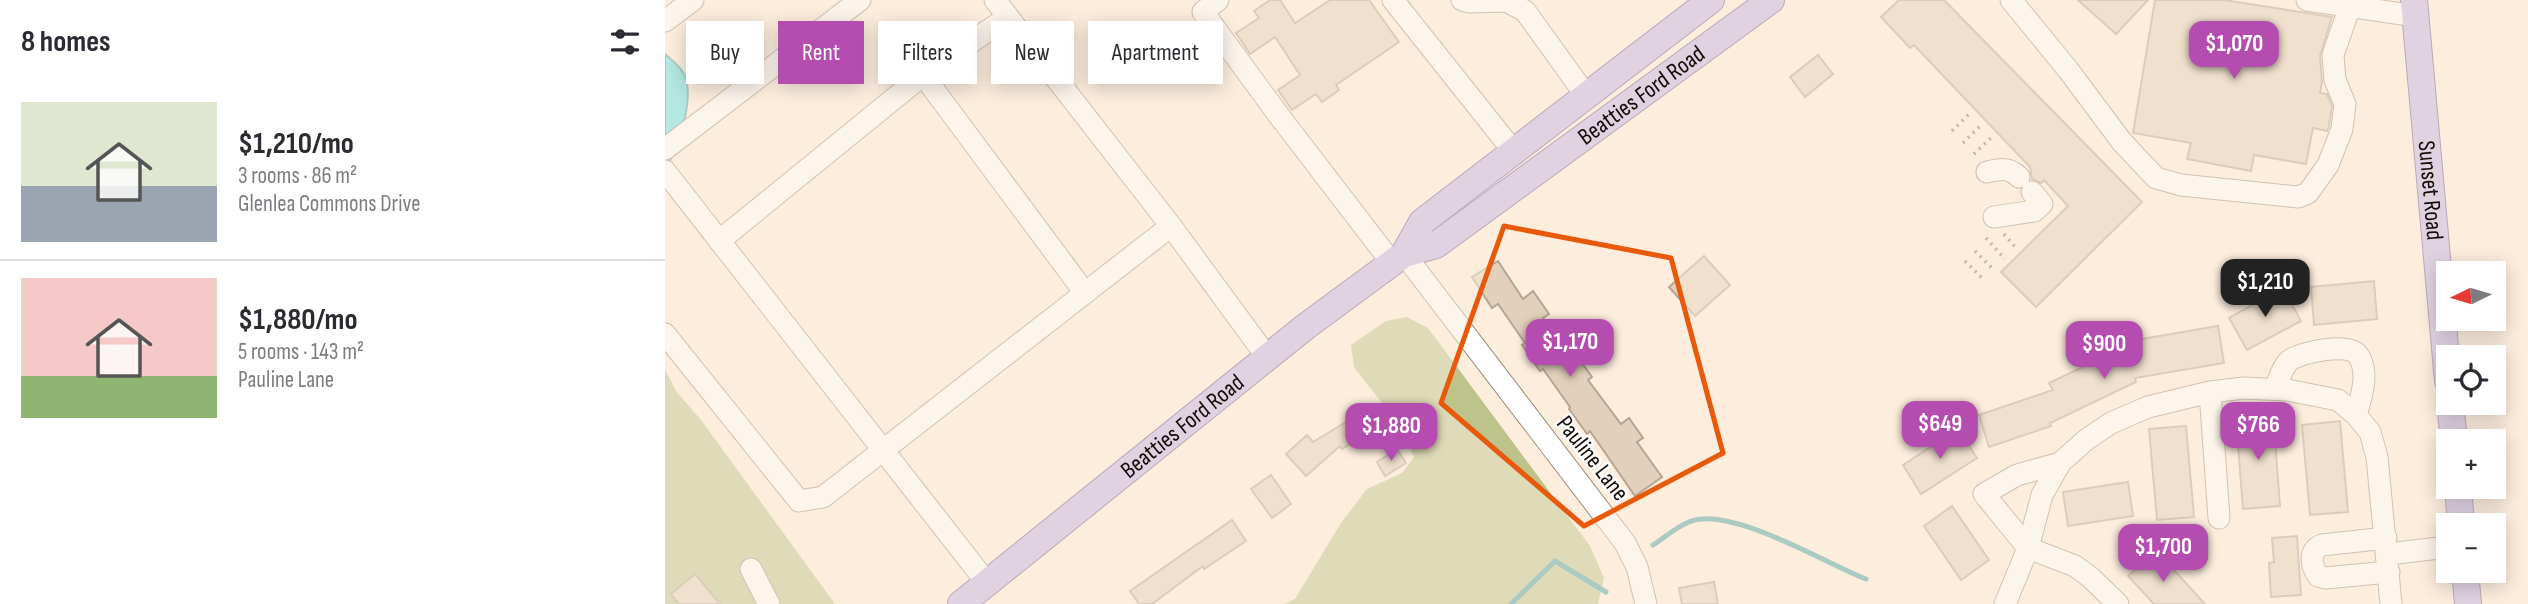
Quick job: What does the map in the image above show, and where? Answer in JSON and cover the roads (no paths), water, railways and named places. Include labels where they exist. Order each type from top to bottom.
[{"type":"main road","name":"Beatties Ford Road","points":[[1398,258],[1422,222],[1711,0]]},
{"type":"main road","name":"Beatties Ford Road","points":[[961,604],[1267,356],[1398,258],[1436,245],[1771,0]]},
{"type":"main road","name":"Sunset Road","points":[[2415,8],[2445,345]]},
{"type":"main road","points":[[2466,583],[2468,604]]},
{"type":"street","points":[[665,21],[693,0]]},
{"type":"street","points":[[665,149],[860,0]]},
{"type":"street","name":"Pauline Lane","points":[[1218,0],[1203,12],[1625,543],[1637,567],[1646,604]]},
{"type":"street","points":[[1393,0],[1514,152]]},
{"type":"street","points":[[1462,0],[1506,1],[1525,11],[1587,97]]},
{"type":"street","points":[[2011,0],[2122,142],[2156,178],[2181,185],[2298,197],[2308,193],[2328,165],[2342,129],[2345,104],[2335,80],[2333,55],[2350,6]]},
{"type":"street","points":[[2307,0],[2350,6],[2415,8]]},
{"type":"street","points":[[977,29],[1001,8],[1171,226],[1267,356]]},
{"type":"street","points":[[719,241],[912,84]]},
{"type":"street","points":[[930,84],[1084,293]]},
{"type":"street","points":[[1987,172],[2012,170],[2042,204],[2034,211],[1994,217]]},
{"type":"street","points":[[665,171],[987,583]]},
{"type":"street","points":[[665,334],[799,501],[823,497],[881,449],[1171,226]]},
{"type":"street","points":[[2275,389],[2288,361],[2317,351],[2351,349],[2357,354],[2363,371],[2363,391],[2356,415]]},
{"type":"street","points":[[2005,604],[2028,548],[2042,495],[2060,463],[2087,439],[2111,424],[2148,407],[2210,392],[2244,388],[2275,389],[2338,400],[2356,415],[2370,432],[2377,457],[2391,604]]},
{"type":"street","points":[[2210,392],[2219,518]]},
{"type":"street","points":[[2060,463],[2017,475],[1984,494],[2028,548],[2074,566],[2090,577],[2118,604]]},
{"type":"street","points":[[2388,555],[2436,549]]},
{"type":"street","points":[[751,569],[769,604]]},
{"type":"water","points":[[665,54],[684,74],[688,95],[680,136],[665,168]]},
{"type":"waterway","points":[[1653,545],[1689,522],[1706,519],[1728,521],[1777,538],[1866,579]]},
{"type":"waterway","points":[[1511,604],[1555,561],[1606,592]]}]
